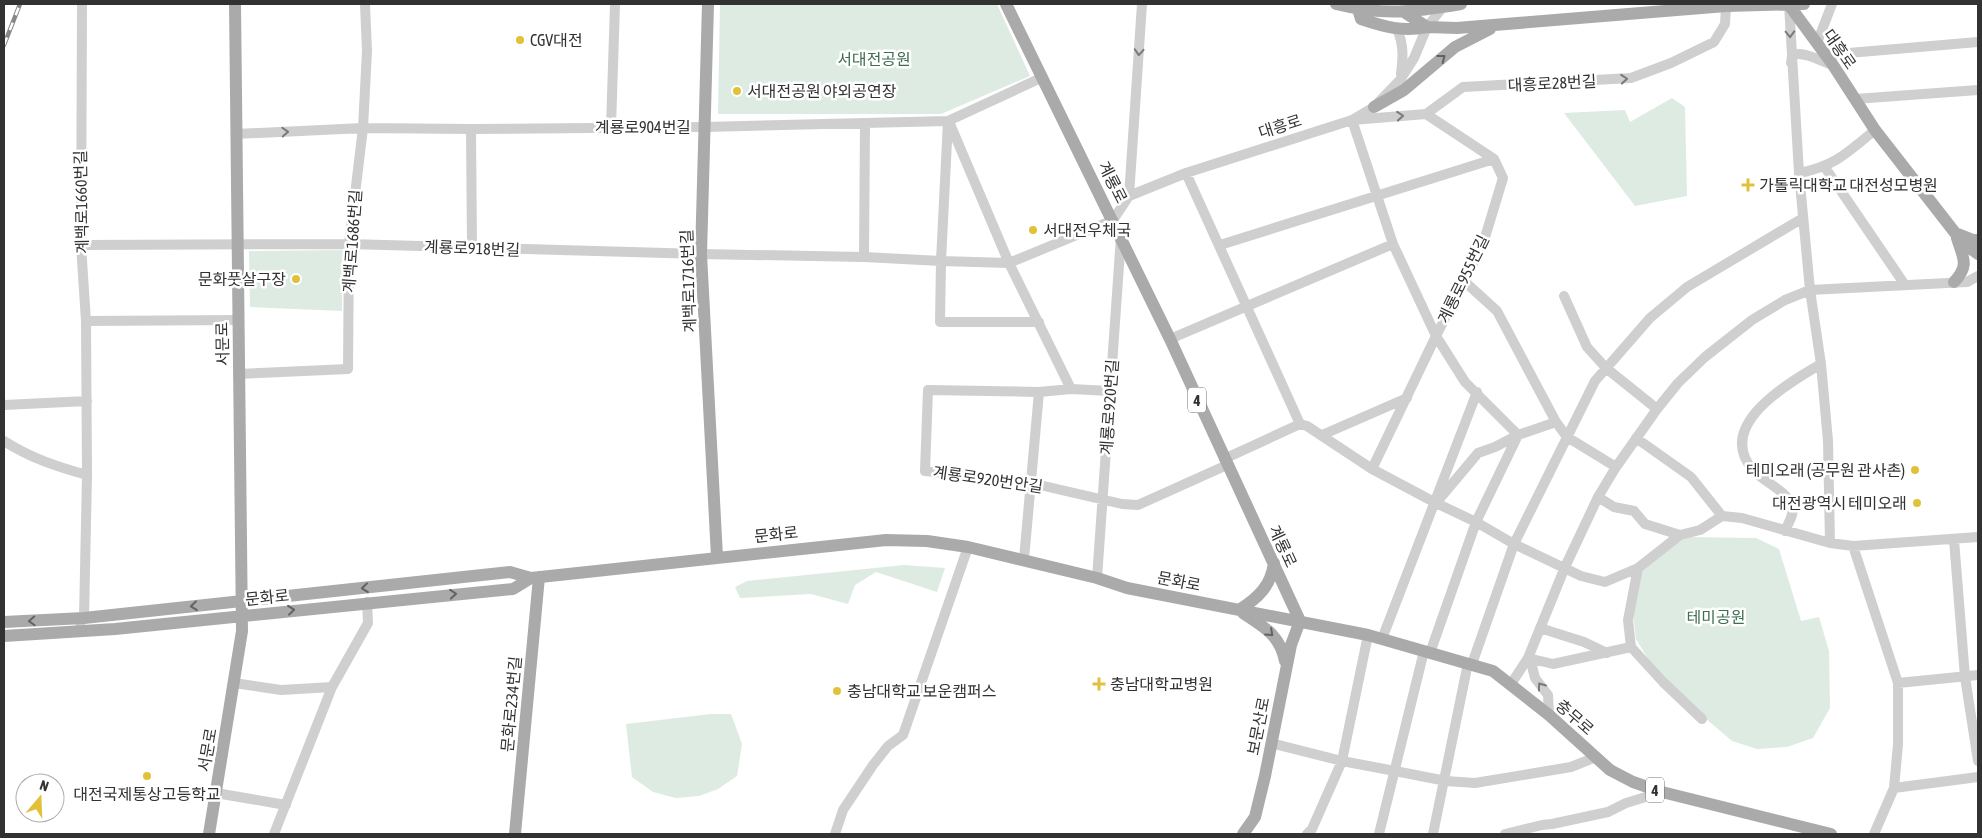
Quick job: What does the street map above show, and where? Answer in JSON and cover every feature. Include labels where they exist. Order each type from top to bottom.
[{"type":"main road","name":"서문로","points":[[209,834],[242,631],[243,601],[238,374],[235,4]]},
{"type":"main road","name":"계백로1716번길","points":[[708,4],[701,254],[717,557]]},
{"type":"main road","name":"계룡로","points":[[1006,4],[1041,78],[1114,220],[1300,621]]},
{"type":"main road","points":[[1336,4],[1372,12],[1404,12],[1460,4]]},
{"type":"main road","name":"대흥로","points":[[1789,4],[1875,130],[1963,243],[1978,254]]},
{"type":"main road","points":[[1358,9],[1361,19],[1397,29],[1409,30],[1427,27],[1457,28],[1501,25],[1733,5],[1804,4]]},
{"type":"main road","points":[[1404,12],[1427,27]]},
{"type":"main road","points":[[1374,107],[1404,90],[1456,47],[1501,25]]},
{"type":"main road","points":[[1956,233],[1973,240],[1978,240]]},
{"type":"main road","points":[[1954,282],[1963,273],[1964,263],[1956,233]]},
{"type":"main road","name":"문화로","points":[[4,622],[84,618],[510,572],[535,578],[886,540],[927,541],[968,547],[1024,559],[1127,588],[1300,621]]},
{"type":"main road","points":[[1274,563],[1269,584],[1250,604],[1239,610],[1275,636],[1283,649],[1286,667]]},
{"type":"main road","name":"문화로","points":[[4,636],[74,632],[514,589],[535,578]]},
{"type":"main road","name":"문화로234번길","points":[[515,834],[535,578]]},
{"type":"main road","name":"충무로","points":[[1300,621],[1368,635],[1493,671],[1549,715],[1610,770],[1633,782],[1662,792],[1831,834]]},
{"type":"main road","name":"보문산로","points":[[1243,834],[1255,817],[1291,645],[1300,621]]},
{"type":"street","name":"계백로1660번길","points":[[82,4],[81,245],[86,321],[87,401],[84,618]]},
{"type":"street","name":"계백로1686번길","points":[[238,374],[348,369],[349,244],[363,128],[367,51],[365,4]]},
{"type":"street","points":[[611,127],[615,4]]},
{"type":"street","points":[[1114,220],[1129,196],[1142,4]]},
{"type":"street","points":[[1789,4],[1791,64],[1799,173],[1810,290],[1822,364],[1828,441],[1830,543]]},
{"type":"street","points":[[1817,43],[1832,4]]},
{"type":"street","name":"대흥로28번길","points":[[1426,114],[1463,87],[1631,78],[1671,63],[1714,42],[1725,24],[1733,5]]},
{"type":"street","name":"대흥로","points":[[1129,196],[1186,173],[1352,120],[1374,107],[1400,80],[1414,58],[1427,27],[1443,7]]},
{"type":"street","points":[[1397,29],[1402,39],[1404,53],[1400,80]]},
{"type":"street","points":[[1791,64],[1792,56],[1796,53],[1829,60],[1978,42]]},
{"type":"street","name":"계룡로904번길","points":[[236,134],[363,128],[705,127],[948,121],[1041,78]]},
{"type":"street","points":[[1855,99],[1978,90]]},
{"type":"street","points":[[1494,159],[1426,114],[1352,120],[1393,244],[1436,336],[1466,382],[1518,435]]},
{"type":"street","points":[[948,121],[940,322],[1038,322]]},
{"type":"street","points":[[948,121],[1009,263],[1071,389]]},
{"type":"street","points":[[864,256],[865,124]]},
{"type":"street","points":[[471,129],[472,248]]},
{"type":"street","points":[[1799,173],[1838,160],[1875,130]]},
{"type":"street","points":[[1220,245],[1494,159]]},
{"type":"street","name":"계룡로955번길","points":[[1372,469],[1483,244],[1503,178],[1494,159]]},
{"type":"street","points":[[1824,166],[1905,285]]},
{"type":"street","points":[[1186,173],[1300,424]]},
{"type":"street","points":[[1434,834],[1470,664],[1514,544],[1595,381],[1650,318],[1687,287],[1804,218]]},
{"type":"street","name":"계룡로918번길","points":[[81,245],[349,244],[701,254],[864,256],[1009,263],[1114,220]]},
{"type":"street","name":"계룡로920번길","points":[[1097,578],[1121,236]]},
{"type":"street","points":[[1170,339],[1393,244]]},
{"type":"street","points":[[1511,684],[1528,658],[1565,567],[1598,498],[1616,467],[1678,383],[1705,357],[1752,320],[1785,300],[1810,290],[1967,282],[1978,276]]},
{"type":"street","points":[[1464,281],[1497,311],[1556,422],[1566,437],[1616,467]]},
{"type":"street","points":[[1564,296],[1587,347],[1606,368],[1657,409]]},
{"type":"street","points":[[86,321],[238,320]]},
{"type":"street","points":[[1785,531],[1793,512],[1791,504],[1782,494],[1753,471],[1747,461],[1743,437],[1751,418],[1758,409],[1796,378],[1822,364]]},
{"type":"street","name":"계룡로920번안길","points":[[1110,391],[1071,389],[1039,392],[928,390],[925,471],[1031,483],[1122,504],[1138,505],[1226,462]]},
{"type":"street","points":[[1024,559],[1039,392]]},
{"type":"street","points":[[1382,639],[1436,503],[1477,392]]},
{"type":"street","points":[[1322,435],[1407,398]]},
{"type":"street","points":[[4,405],[87,401]]},
{"type":"street","points":[[1436,503],[1478,453],[1495,447],[1518,435],[1556,422]]},
{"type":"street","points":[[1226,462],[1300,424],[1307,426],[1372,469],[1476,522],[1514,544],[1581,576],[1605,582],[1638,568],[1680,535],[1700,530],[1722,516],[1742,518],[1830,543],[1852,546],[1978,537]]},
{"type":"street","points":[[1379,834],[1394,771],[1427,652],[1476,522],[1518,435]]},
{"type":"street","points":[[1636,438],[1691,476],[1722,516]]},
{"type":"street","points":[[4,441],[18,450],[49,464],[87,475]]},
{"type":"street","points":[[1598,498],[1614,507],[1634,511],[1645,524],[1680,535]]},
{"type":"street","points":[[1954,540],[1965,677],[1978,761]]},
{"type":"street","points":[[1852,546],[1898,683],[1898,744],[1894,788],[1874,834]]},
{"type":"street","points":[[835,834],[843,810],[873,765],[888,746],[903,735],[968,547]]},
{"type":"street","points":[[1638,568],[1628,620],[1631,647],[1663,682],[1702,719]]},
{"type":"street","points":[[274,834],[332,687],[368,623],[367,602]]},
{"type":"street","points":[[74,632],[84,618]]},
{"type":"street","points":[[1540,628],[1584,642],[1607,653]]},
{"type":"street","points":[[1307,834],[1312,829],[1342,761],[1368,635]]},
{"type":"street","points":[[1528,658],[1553,664],[1631,647]]},
{"type":"street","points":[[1528,658],[1536,678],[1548,695],[1549,715]]},
{"type":"street","points":[[1898,683],[1978,675]]},
{"type":"street","points":[[234,683],[281,690],[332,687]]},
{"type":"street","points":[[1271,743],[1342,761],[1446,781],[1475,783],[1571,767],[1596,757]]},
{"type":"street","points":[[1894,788],[1978,778]]},
{"type":"street","points":[[1505,834],[1542,825],[1552,829],[1608,812],[1626,803],[1662,792]]},
{"type":"street","name":"서문로","points":[[216,793],[286,805]]},
{"type":"green space","name":"서대전공원","points":[[720,4],[997,4],[1030,76],[941,114],[718,114]]},
{"type":"green space","points":[[1672,98],[1685,107],[1687,196],[1635,206],[1564,113],[1625,110],[1630,122]]},
{"type":"green space","name":"문화풋살구장","points":[[343,250],[342,311],[250,307],[249,251]]},
{"type":"green space","name":"테미공원","points":[[1687,537],[1756,538],[1779,549],[1801,621],[1819,617],[1829,651],[1830,708],[1813,738],[1787,747],[1757,749],[1732,741],[1684,700],[1656,672],[1636,639],[1633,614],[1641,572],[1661,547]]},
{"type":"green space","points":[[904,565],[945,568],[937,592],[876,572],[855,585],[848,604],[811,594],[740,598],[735,587],[747,581]]},
{"type":"green space","points":[[711,714],[731,714],[742,744],[737,776],[718,789],[699,796],[676,798],[653,792],[632,777],[626,724]]},
{"type":"railway","points":[[4,45],[20,4]]},
{"type":"place","name":"CGV대전","points":[[520,40]]},
{"type":"place","name":"서대전공원 야외공연장","points":[[737,91]]},
{"type":"place","name":"가톨릭대학교 대전성모병원","points":[[1748,185]]},
{"type":"place","name":"서대전우체국","points":[[1033,230]]},
{"type":"place","name":"문화풋살구장","points":[[296,279]]},
{"type":"place","name":"테미오래 (공무원 관사촌)","points":[[1915,470]]},
{"type":"place","name":"대전광역시 테미오래","points":[[1917,503]]},
{"type":"place","name":"충남대학교병원","points":[[1099,684]]},
{"type":"place","name":"충남대학교 보운캠퍼스","points":[[837,691]]},
{"type":"place","name":"대전국제통상고등학교","points":[[147,776]]}]
